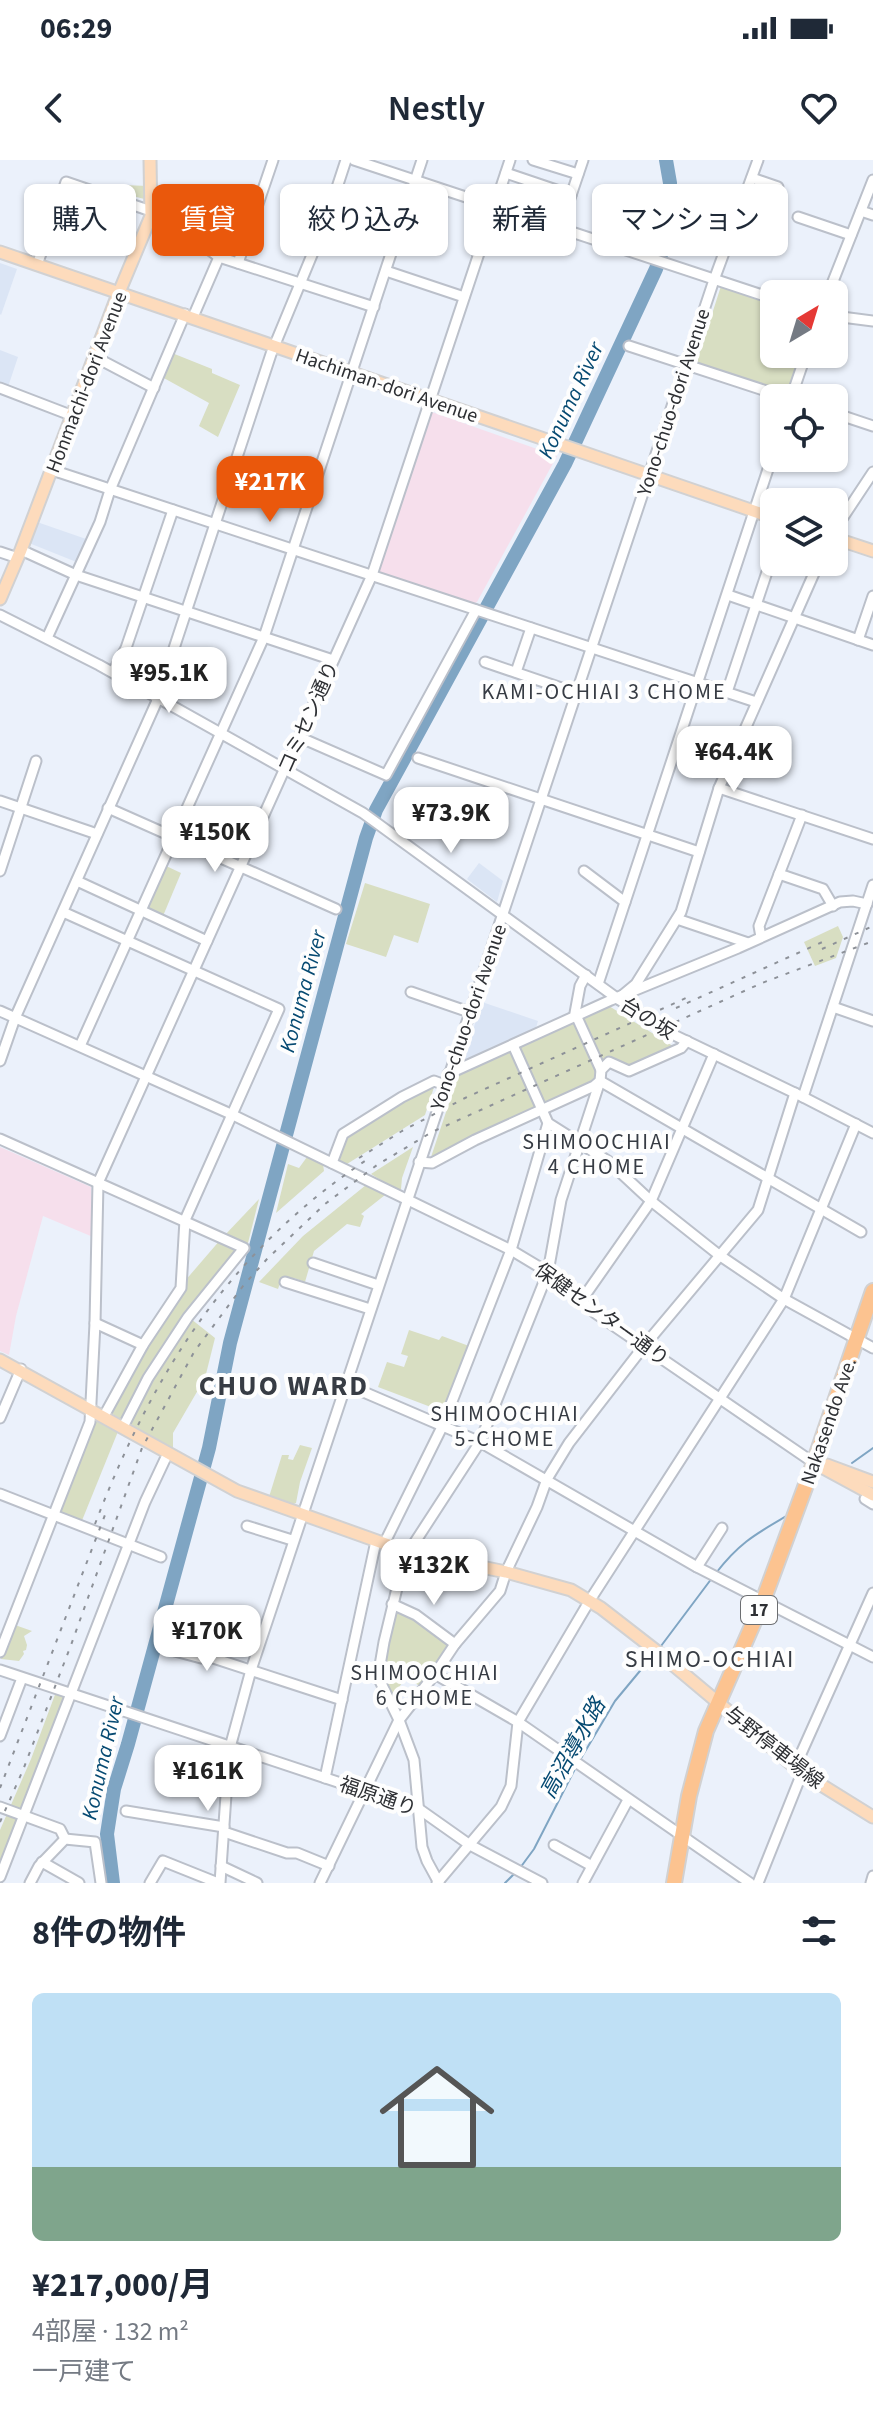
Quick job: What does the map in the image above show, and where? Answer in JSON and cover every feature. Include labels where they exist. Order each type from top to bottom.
[{"type":"highway","name":"Nakasendo Ave.","points":[[763,1601],[873,1291]]},
{"type":"highway","name":"17","points":[[674,1883],[681,1836],[706,1731],[763,1601]]},
{"type":"main road","name":"Honmachi-dori Avenue","points":[[0,599],[151,213],[152,161]]},
{"type":"main road","name":"Hachiman-dori Avenue","points":[[0,252],[760,513]]},
{"type":"main road","points":[[848,543],[873,551]]},
{"type":"main road","name":"与野停車場線","points":[[0,1360],[237,1491],[408,1552],[506,1572],[571,1590],[590,1600],[656,1651],[798,1770],[873,1817]]},
{"type":"main road","points":[[814,1463],[873,1482]]},
{"type":"main road","points":[[814,1463],[870,1499]]},
{"type":"street","points":[[238,263],[273,160]]},
{"type":"street","points":[[0,1061],[15,1018],[157,699],[274,345],[326,221],[346,160]]},
{"type":"street","points":[[354,160],[464,197]]},
{"type":"street","points":[[80,1046],[264,637],[422,160]]},
{"type":"street","name":"コミセン通り","points":[[502,184],[510,160]]},
{"type":"street","points":[[533,160],[578,174]]},
{"type":"street","points":[[575,184],[583,160]]},
{"type":"street","name":"Yono-chuo-dori Avenue","points":[[750,184],[758,160]]},
{"type":"street","points":[[506,173],[538,184]]},
{"type":"street","points":[[752,178],[769,184]]},
{"type":"street","points":[[833,280],[873,180]]},
{"type":"street","points":[[37,265],[66,182],[170,221],[219,257],[374,307]]},
{"type":"street","points":[[861,211],[873,215]]},
{"type":"street","points":[[798,217],[851,235]]},
{"type":"street","points":[[576,234],[760,295]]},
{"type":"street","name":"コミセン通り","points":[[0,1652],[88,1428],[92,1409],[98,1183],[372,575],[477,256]]},
{"type":"street","name":"Yono-chuo-dori Avenue","points":[[219,1883],[229,1746],[251,1670],[539,799],[723,256]]},
{"type":"street","points":[[47,638],[100,522],[110,490],[154,388],[219,257]]},
{"type":"street","points":[[386,271],[464,297]]},
{"type":"street","points":[[848,318],[873,321]]},
{"type":"street","points":[[629,346],[760,388]]},
{"type":"street","points":[[95,357],[154,388]]},
{"type":"street","points":[[0,388],[73,416]]},
{"type":"street","points":[[848,418],[873,426]]},
{"type":"street","points":[[52,470],[756,702]]},
{"type":"street","points":[[598,984],[767,472]]},
{"type":"street","points":[[848,510],[873,472]]},
{"type":"street","points":[[113,672],[126,648],[173,510]]},
{"type":"street","points":[[0,552],[20,554],[333,660]]},
{"type":"street","points":[[727,692],[766,576]]},
{"type":"street","points":[[618,999],[636,984],[677,919],[692,882],[719,788],[813,576]]},
{"type":"street","points":[[728,595],[873,645]]},
{"type":"street","points":[[858,640],[873,596]]},
{"type":"street","points":[[299,737],[386,775],[477,610]]},
{"type":"street","name":"台の坂","points":[[0,615],[113,672],[368,815],[618,999],[687,1041],[873,1133]]},
{"type":"street","points":[[516,672],[531,628]]},
{"type":"street","points":[[485,662],[576,693]]},
{"type":"street","points":[[418,758],[699,852]]},
{"type":"street","points":[[0,871],[36,761]]},
{"type":"street","points":[[719,788],[873,839]]},
{"type":"street","points":[[0,801],[97,834]]},
{"type":"street","points":[[108,808],[336,909]]},
{"type":"street","points":[[761,937],[759,926],[802,815]]},
{"type":"street","points":[[584,871],[625,902]]},
{"type":"street","points":[[779,874],[823,889],[833,906]]},
{"type":"street","points":[[77,881],[207,941]]},
{"type":"street","points":[[320,1883],[399,1720],[455,1644],[500,1591],[547,1479],[569,1443],[644,1346],[758,1210],[767,1178],[833,1007],[873,885]]},
{"type":"street","points":[[448,1074],[833,906],[849,900],[867,904]]},
{"type":"street","points":[[63,912],[279,1009],[185,1220],[181,1288],[143,1345],[104,1416]]},
{"type":"street","points":[[677,919],[748,943]]},
{"type":"street","points":[[586,975],[580,986],[575,1016],[601,1070],[600,1081],[561,1200],[548,1272],[480,1442],[404,1559],[378,1677],[414,1760],[423,1853],[438,1883],[501,1807],[511,1786],[518,1722],[590,1600],[784,1299],[856,1124]]},
{"type":"street","points":[[411,992],[469,1012]]},
{"type":"street","points":[[833,1007],[873,1021]]},
{"type":"street","points":[[0,1011],[233,1115]]},
{"type":"street","points":[[601,1070],[609,1062],[629,1071],[681,1048],[687,1041]]},
{"type":"street","points":[[513,1045],[548,1123],[608,1161],[651,1201],[719,1255],[784,1299],[873,1348]]},
{"type":"street","points":[[581,1301],[651,1201],[714,1054]]},
{"type":"street","points":[[332,1163],[343,1134],[434,1081],[445,1085]]},
{"type":"street","points":[[419,1162],[432,1163],[600,1081]]},
{"type":"street","points":[[600,1081],[861,1232]]},
{"type":"street","name":"保健センター通り","points":[[233,1115],[511,1250],[548,1272],[595,1313],[814,1463]]},
{"type":"street","points":[[325,1778],[380,1543],[442,1427],[511,1250],[548,1123]]},
{"type":"street","points":[[0,1139],[244,1248],[188,1317],[148,1378],[123,1427]]},
{"type":"street","points":[[313,1263],[378,1285]]},
{"type":"street","points":[[285,1282],[370,1309]]},
{"type":"street","points":[[95,1323],[143,1345]]},
{"type":"street","points":[[0,1418],[21,1369]]},
{"type":"street","points":[[345,1384],[480,1442],[697,1567],[873,1657]]},
{"type":"street","points":[[0,1877],[145,1502],[168,1453]]},
{"type":"street","points":[[0,1494],[161,1557]]},
{"type":"street","points":[[247,1526],[292,1540]]},
{"type":"street","points":[[697,1567],[722,1528]]},
{"type":"street","points":[[758,1883],[798,1770],[873,1593]]},
{"type":"street","points":[[392,1604],[416,1615],[455,1644]]},
{"type":"street","points":[[171,1650],[201,1658],[207,1656],[342,1700]]},
{"type":"street","name":"福原通り","points":[[0,1670],[419,1809],[470,1845],[542,1883]]},
{"type":"street","points":[[435,1674],[518,1722],[750,1883]]},
{"type":"street","points":[[0,1736],[22,1678]]},
{"type":"street","points":[[583,1883],[628,1800]]},
{"type":"street","points":[[0,1807],[60,1829],[65,1839]]},
{"type":"street","points":[[126,1811],[224,1830],[329,1866]]},
{"type":"street","points":[[30,1883],[42,1862],[65,1839]]},
{"type":"street","points":[[65,1839],[95,1842],[101,1883]]},
{"type":"street","points":[[554,1845],[592,1866]]},
{"type":"street","points":[[150,1883],[163,1861],[219,1883]]},
{"type":"street","points":[[42,1862],[79,1883]]},
{"type":"street","points":[[221,1866],[257,1883]]},
{"type":"street","points":[[871,1883],[873,1876]]},
{"type":"shaded area","points":[[0,263],[17,269],[1,315],[0,314]]},
{"type":"shaded area","points":[[0,350],[18,357],[8,387],[0,384]]},
{"type":"shaded area","points":[[432,412],[557,456],[477,602],[473,604],[380,575],[378,571]]},
{"type":"shaded area","points":[[37,522],[89,540],[79,563],[29,543]]},
{"type":"shaded area","points":[[479,863],[503,881],[497,902],[467,879]]},
{"type":"shaded area","points":[[482,1002],[538,1021],[535,1031],[468,1061],[464,1058]]},
{"type":"shaded area","points":[[0,1147],[91,1187],[93,1237],[43,1216],[16,1316],[9,1355],[0,1351]]},
{"type":"green space","points":[[136,186],[148,186],[148,200],[136,197]]},
{"type":"green space","points":[[721,286],[760,299],[760,368],[798,368],[792,384],[760,385],[696,364]]},
{"type":"green space","points":[[172,353],[212,369],[212,373],[240,385],[218,437],[199,426],[209,403],[162,377]]},
{"type":"green space","points":[[164,865],[181,873],[160,917],[146,910]]},
{"type":"green space","points":[[365,883],[430,904],[418,943],[394,935],[386,957],[346,944]]},
{"type":"green space","points":[[838,926],[843,937],[836,958],[815,966],[804,942]]},
{"type":"green space","points":[[609,1006],[676,1048],[632,1067],[625,1068],[608,1059],[595,1081],[536,1105],[533,1110],[431,1157],[459,1073]]},
{"type":"green space","points":[[435,1084],[425,1115],[347,1164],[336,1159],[344,1136]]},
{"type":"green space","points":[[413,1147],[401,1189],[395,1189],[371,1174]]},
{"type":"green space","points":[[307,1157],[323,1164],[324,1171],[276,1213],[288,1164],[299,1168]]},
{"type":"green space","points":[[366,1185],[385,1195],[361,1214],[364,1216],[360,1227],[347,1224],[314,1251],[305,1282],[294,1278],[292,1283],[281,1280],[278,1289],[259,1282],[303,1236]]},
{"type":"green space","points":[[259,1199],[247,1247],[224,1236]]},
{"type":"green space","points":[[221,1239],[239,1251],[213,1278],[186,1315],[215,1338],[205,1378],[173,1433],[173,1450],[109,1412],[184,1282]]},
{"type":"green space","points":[[409,1330],[439,1340],[442,1336],[469,1346],[444,1412],[378,1387],[387,1362],[404,1367],[408,1356],[401,1354]]},
{"type":"green space","points":[[97,1419],[119,1429],[81,1523],[59,1512]]},
{"type":"green space","points":[[300,1445],[312,1448],[296,1503],[291,1505],[269,1497],[282,1455],[289,1455],[288,1459],[293,1460]]},
{"type":"green space","points":[[397,1609],[416,1617],[451,1645],[421,1687],[406,1677],[393,1696],[382,1676]]},
{"type":"green space","points":[[15,1625],[32,1631],[24,1636],[26,1650],[19,1661],[1,1659]]},
{"type":"green space","points":[[56,1692],[67,1697],[24,1810],[17,1817],[19,1821],[0,1873],[0,1830]]},
{"type":"waterway","name":"Konuma River","points":[[113,1883],[107,1834],[114,1789],[209,1448],[230,1343],[366,838],[376,810],[565,464],[656,269],[669,231],[670,183],[666,160]]},
{"type":"waterway","name":"高沼導水路","points":[[852,1463],[873,1448]]},
{"type":"waterway","name":"高沼導水路","points":[[716,1573],[749,1540],[788,1515]]},
{"type":"waterway","name":"高沼導水路","points":[[661,1646],[712,1578]]},
{"type":"waterway","name":"高沼導水路","points":[[580,1760],[615,1701],[654,1654]]},
{"type":"waterway","name":"高沼導水路","points":[[520,1868],[534,1849],[577,1765]]},
{"type":"waterway","name":"高沼導水路","points":[[505,1883],[515,1873]]},
{"type":"railway","points":[[822,949],[873,926]]},
{"type":"railway","points":[[676,1008],[829,939]]},
{"type":"railway","points":[[0,1822],[71,1645],[142,1448],[194,1352],[267,1259],[325,1204],[377,1165],[432,1132],[762,983],[873,941]]},
{"type":"railway","points":[[359,1158],[465,1098],[686,998]]},
{"type":"railway","points":[[95,1524],[143,1415],[171,1364],[203,1317],[238,1273],[277,1232],[321,1193],[371,1157]]},
{"type":"railway","points":[[0,1788],[105,1515]]},
{"type":"district","name":"KAMI-OCHIAI 3 CHOME","points":[[604,691]]},
{"type":"district","name":"SHIMOOCHIAI 4 CHOME","points":[[597,1154]]},
{"type":"district","name":"CHUO WARD","points":[[284,1385]]},
{"type":"district","name":"SHIMOOCHIAI 5-CHOME","points":[[505,1426]]},
{"type":"district","name":"SHIMO-OCHIAI","points":[[710,1659]]},
{"type":"district","name":"SHIMOOCHIAI 6 CHOME","points":[[425,1684]]}]
